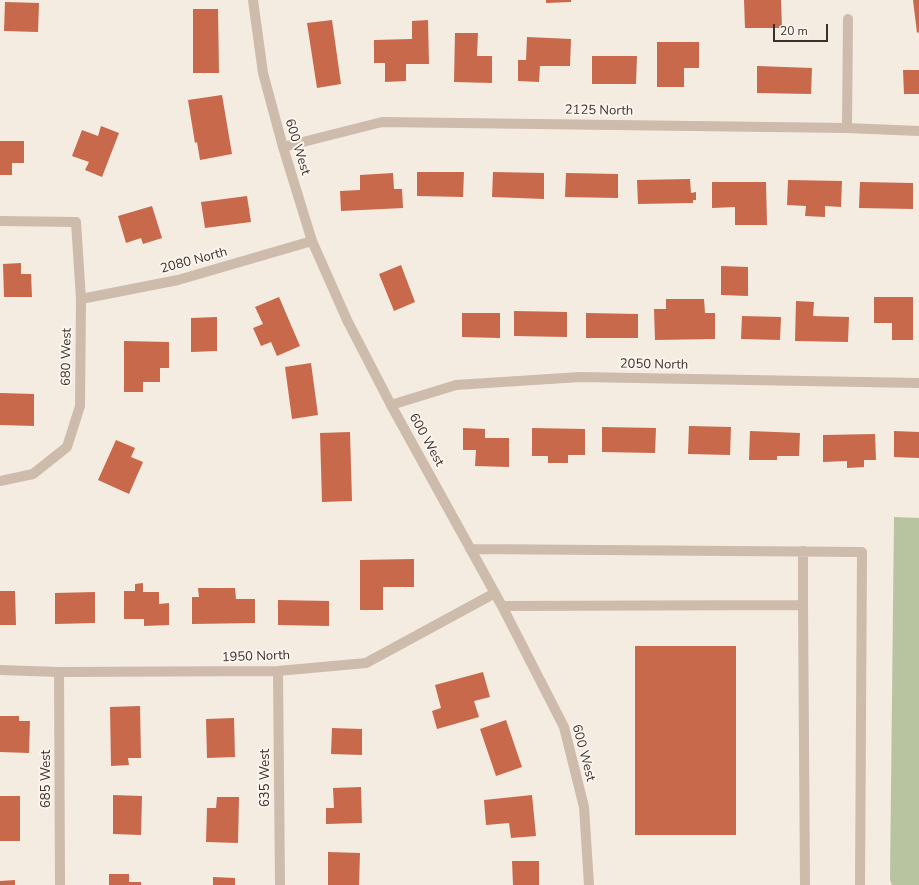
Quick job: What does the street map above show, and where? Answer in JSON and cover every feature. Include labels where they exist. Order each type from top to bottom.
[{"type":"street","name":"600 West","points":[[253,0],[263,72],[283,147],[312,241],[347,320],[391,405],[502,606],[564,727],[584,807],[589,885]]},
{"type":"street","points":[[847,128],[848,19]]},
{"type":"street","name":"2125 North","points":[[283,147],[382,122],[847,128],[919,131]]},
{"type":"street","name":"680 West","points":[[0,221],[76,222],[81,300],[80,406],[67,447],[33,474],[0,481]]},
{"type":"street","name":"2080 North","points":[[81,300],[178,280],[312,241]]},
{"type":"street","name":"2050 North","points":[[391,405],[456,385],[580,377],[919,383]]},
{"type":"street","points":[[470,549],[862,552],[860,885]]},
{"type":"street","points":[[803,551],[805,885]]},
{"type":"street","name":"1950 North","points":[[0,670],[59,672],[278,671],[366,662],[495,593]]},
{"type":"street","points":[[502,606],[803,605]]},
{"type":"street","name":"635 West","points":[[278,671],[280,885]]},
{"type":"street","name":"685 West","points":[[59,672],[60,885]]},
{"type":"green space","points":[[894,517],[919,518],[919,885],[892,885],[890,880]]},
{"type":"building","points":[[546,0],[571,0],[571,2],[546,3]]},
{"type":"building","points":[[744,0],[781,0],[782,28],[745,28]]},
{"type":"building","points":[[913,0],[919,0],[919,32],[917,33]]},
{"type":"building","points":[[5,2],[39,3],[38,32],[4,31]]},
{"type":"building","points":[[193,9],[218,9],[219,73],[193,73]]},
{"type":"building","points":[[332,20],[341,84],[317,88],[307,23]]},
{"type":"building","points":[[428,20],[429,64],[406,64],[406,81],[385,82],[385,63],[374,63],[374,40],[412,39],[412,21]]},
{"type":"building","points":[[455,33],[478,33],[477,56],[492,56],[492,83],[454,82]]},
{"type":"building","points":[[527,37],[571,39],[570,66],[540,66],[539,82],[518,81],[518,60],[526,60]]},
{"type":"building","points":[[657,42],[699,42],[699,68],[684,68],[684,87],[657,87]]},
{"type":"building","points":[[592,56],[637,56],[636,84],[592,84]]},
{"type":"building","points":[[757,66],[812,68],[811,94],[757,93]]},
{"type":"building","points":[[903,70],[919,70],[919,94],[904,94]]},
{"type":"building","points":[[222,95],[232,154],[200,160],[197,142],[195,143],[188,100]]},
{"type":"building","points":[[101,126],[119,133],[102,177],[85,170],[89,162],[72,156],[82,130],[98,136]]},
{"type":"building","points":[[0,141],[24,141],[24,163],[12,163],[12,175],[0,175]]},
{"type":"building","points":[[417,172],[464,172],[463,197],[417,196]]},
{"type":"building","points":[[493,172],[544,173],[544,199],[492,197]]},
{"type":"building","points":[[393,173],[394,189],[402,189],[403,208],[341,211],[340,191],[360,190],[360,175]]},
{"type":"building","points":[[566,173],[618,174],[618,198],[565,197]]},
{"type":"building","points":[[690,179],[691,193],[696,192],[696,200],[693,200],[693,203],[638,204],[637,180]]},
{"type":"building","points":[[788,180],[842,181],[841,207],[825,206],[825,217],[805,216],[806,206],[787,205]]},
{"type":"building","points":[[712,182],[766,182],[767,225],[735,225],[735,207],[712,208]]},
{"type":"building","points":[[860,182],[913,183],[913,209],[859,208]]},
{"type":"building","points":[[247,196],[251,222],[205,228],[201,202]]},
{"type":"building","points":[[152,206],[162,238],[143,244],[141,238],[126,243],[118,216]]},
{"type":"building","points":[[21,263],[21,274],[31,274],[32,297],[4,297],[3,264]]},
{"type":"building","points":[[401,265],[415,302],[394,311],[379,274]]},
{"type":"building","points":[[721,266],[748,267],[748,296],[721,295]]},
{"type":"building","points":[[279,297],[300,346],[277,356],[271,342],[261,346],[253,328],[263,324],[255,307]]},
{"type":"building","points":[[874,297],[913,297],[913,340],[892,340],[892,323],[874,323]]},
{"type":"building","points":[[666,299],[704,299],[705,313],[715,313],[715,339],[655,340],[654,309],[666,309]]},
{"type":"building","points":[[796,301],[814,302],[813,316],[849,317],[848,342],[795,341]]},
{"type":"building","points":[[514,311],[567,312],[567,337],[514,336]]},
{"type":"building","points":[[462,313],[500,313],[500,338],[462,337]]},
{"type":"building","points":[[586,313],[638,314],[638,338],[586,338]]},
{"type":"building","points":[[742,316],[781,317],[780,340],[741,339]]},
{"type":"building","points":[[217,317],[217,351],[191,352],[191,318]]},
{"type":"building","points":[[124,341],[169,342],[169,368],[160,368],[160,382],[143,382],[143,392],[124,392]]},
{"type":"building","points":[[311,363],[318,415],[292,419],[285,367]]},
{"type":"building","points":[[0,393],[34,394],[34,426],[0,425]]},
{"type":"building","points":[[689,426],[731,427],[730,455],[688,454]]},
{"type":"building","points":[[602,427],[656,428],[655,453],[602,452]]},
{"type":"building","points":[[463,428],[485,429],[485,438],[509,438],[509,467],[475,466],[476,450],[463,450]]},
{"type":"building","points":[[532,428],[585,429],[585,455],[568,455],[568,463],[548,463],[548,456],[532,456]]},
{"type":"building","points":[[750,431],[800,433],[799,456],[777,456],[777,460],[749,460]]},
{"type":"building","points":[[894,431],[919,432],[919,458],[894,457]]},
{"type":"building","points":[[350,432],[352,501],[322,502],[320,433]]},
{"type":"building","points":[[875,434],[876,460],[864,460],[864,467],[847,468],[847,461],[823,462],[823,435]]},
{"type":"building","points":[[116,440],[135,448],[131,457],[143,462],[129,494],[98,480]]},
{"type":"building","points":[[414,559],[414,587],[383,587],[383,610],[360,610],[360,560]]},
{"type":"building","points":[[143,583],[143,592],[159,592],[159,604],[169,603],[169,625],[144,626],[144,619],[124,619],[124,591],[135,591],[135,584]]},
{"type":"building","points":[[198,588],[235,588],[236,599],[255,599],[255,623],[192,624],[192,597],[199,597]]},
{"type":"building","points":[[0,591],[15,591],[16,625],[0,625]]},
{"type":"building","points":[[95,592],[95,623],[55,624],[55,593]]},
{"type":"building","points":[[278,600],[329,601],[329,626],[278,625]]},
{"type":"building","points":[[635,646],[736,646],[736,835],[635,835]]},
{"type":"building","points":[[483,672],[490,697],[474,701],[479,717],[437,729],[432,711],[441,708],[435,685]]},
{"type":"building","points":[[140,706],[141,758],[128,758],[129,765],[111,766],[110,707]]},
{"type":"building","points":[[0,716],[19,716],[19,721],[30,721],[29,753],[0,752]]},
{"type":"building","points":[[234,718],[235,757],[207,758],[206,719]]},
{"type":"building","points":[[506,720],[522,767],[496,776],[480,729]]},
{"type":"building","points":[[332,728],[362,729],[362,755],[331,754]]},
{"type":"building","points":[[361,787],[362,823],[326,824],[326,808],[334,808],[333,788]]},
{"type":"building","points":[[113,795],[142,796],[141,835],[113,834]]},
{"type":"building","points":[[532,795],[536,836],[511,838],[509,823],[486,825],[484,800]]},
{"type":"building","points":[[0,796],[20,796],[20,841],[0,841]]},
{"type":"building","points":[[217,797],[239,797],[238,843],[206,842],[207,808],[216,808]]},
{"type":"building","points":[[328,852],[360,853],[359,885],[328,885]]},
{"type":"building","points":[[512,861],[539,861],[539,885],[513,885]]},
{"type":"building","points":[[109,874],[129,874],[129,882],[141,882],[141,885],[109,885]]},
{"type":"building","points":[[213,877],[235,878],[235,885],[213,885]]},
{"type":"building","points":[[15,880],[15,885],[0,885],[0,881]]}]
